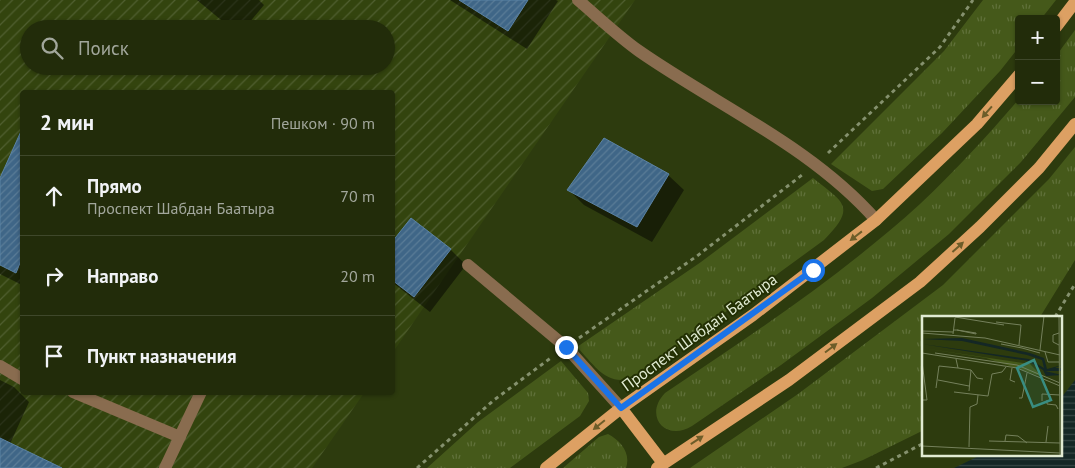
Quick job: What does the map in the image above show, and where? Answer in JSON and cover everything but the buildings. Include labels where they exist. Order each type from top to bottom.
[{"type":"main road","points":[[1060,21],[1075,2]]},
{"type":"main road","name":"Проспект Шабдан Баатыра","points":[[546,468],[621,408],[753,315],[876,220],[976,124],[1015,80]]},
{"type":"main road","points":[[621,408],[660,466],[789,380],[920,282],[1039,168],[1075,124]]},
{"type":"lane","points":[[578,0],[638,50],[816,165],[856,197],[876,220]]},
{"type":"lane","points":[[468,265],[566,347],[621,408]]},
{"type":"lane","points":[[0,366],[20,378]]},
{"type":"lane","points":[[81,395],[180,437]]},
{"type":"lane","points":[[165,468],[200,395]]},
{"type":"path","points":[[417,468],[494,400],[566,347],[697,256],[816,165],[940,47],[973,0]]},
{"type":"path","points":[[1055,316],[1075,284]]},
{"type":"path","points":[[876,468],[922,444]]},
{"type":"shaded area","points":[[0,0],[635,0],[395,349],[395,90],[20,90],[20,395],[363,395],[312,468],[0,468]]},
{"type":"green space","points":[[983,0],[1056,0],[1044,15],[1015,15],[1015,52],[1000,71],[942,133],[883,189],[872,191],[831,164],[944,51]]},
{"type":"green space","points":[[1075,30],[1075,97],[1021,162],[949,234],[872,298],[781,365],[692,426],[674,431],[666,429],[660,424],[656,410],[665,393],[796,303],[860,255],[920,204],[946,179],[1015,103],[1015,105],[1060,105],[1060,51]]},
{"type":"green space","points":[[1075,147],[1075,260],[1041,316],[922,316],[922,431],[863,460],[842,468],[690,468],[798,394],[943,285],[1049,179]]},
{"type":"green space","points":[[813,178],[832,193],[842,206],[841,219],[834,229],[824,240],[638,376],[618,380],[611,378],[603,374],[577,347],[701,262]]},
{"type":"green space","points":[[561,361],[588,393],[589,401],[580,416],[510,468],[427,468],[478,422]]},
{"type":"green space","points":[[608,434],[624,448],[627,457],[626,468],[563,468],[599,437]]},
{"type":"water","points":[[1075,380],[1075,468],[954,468],[979,456],[1062,456],[1062,397]]},
{"type":"route","points":[[566,347],[621,408],[753,315],[813,270]]}]
